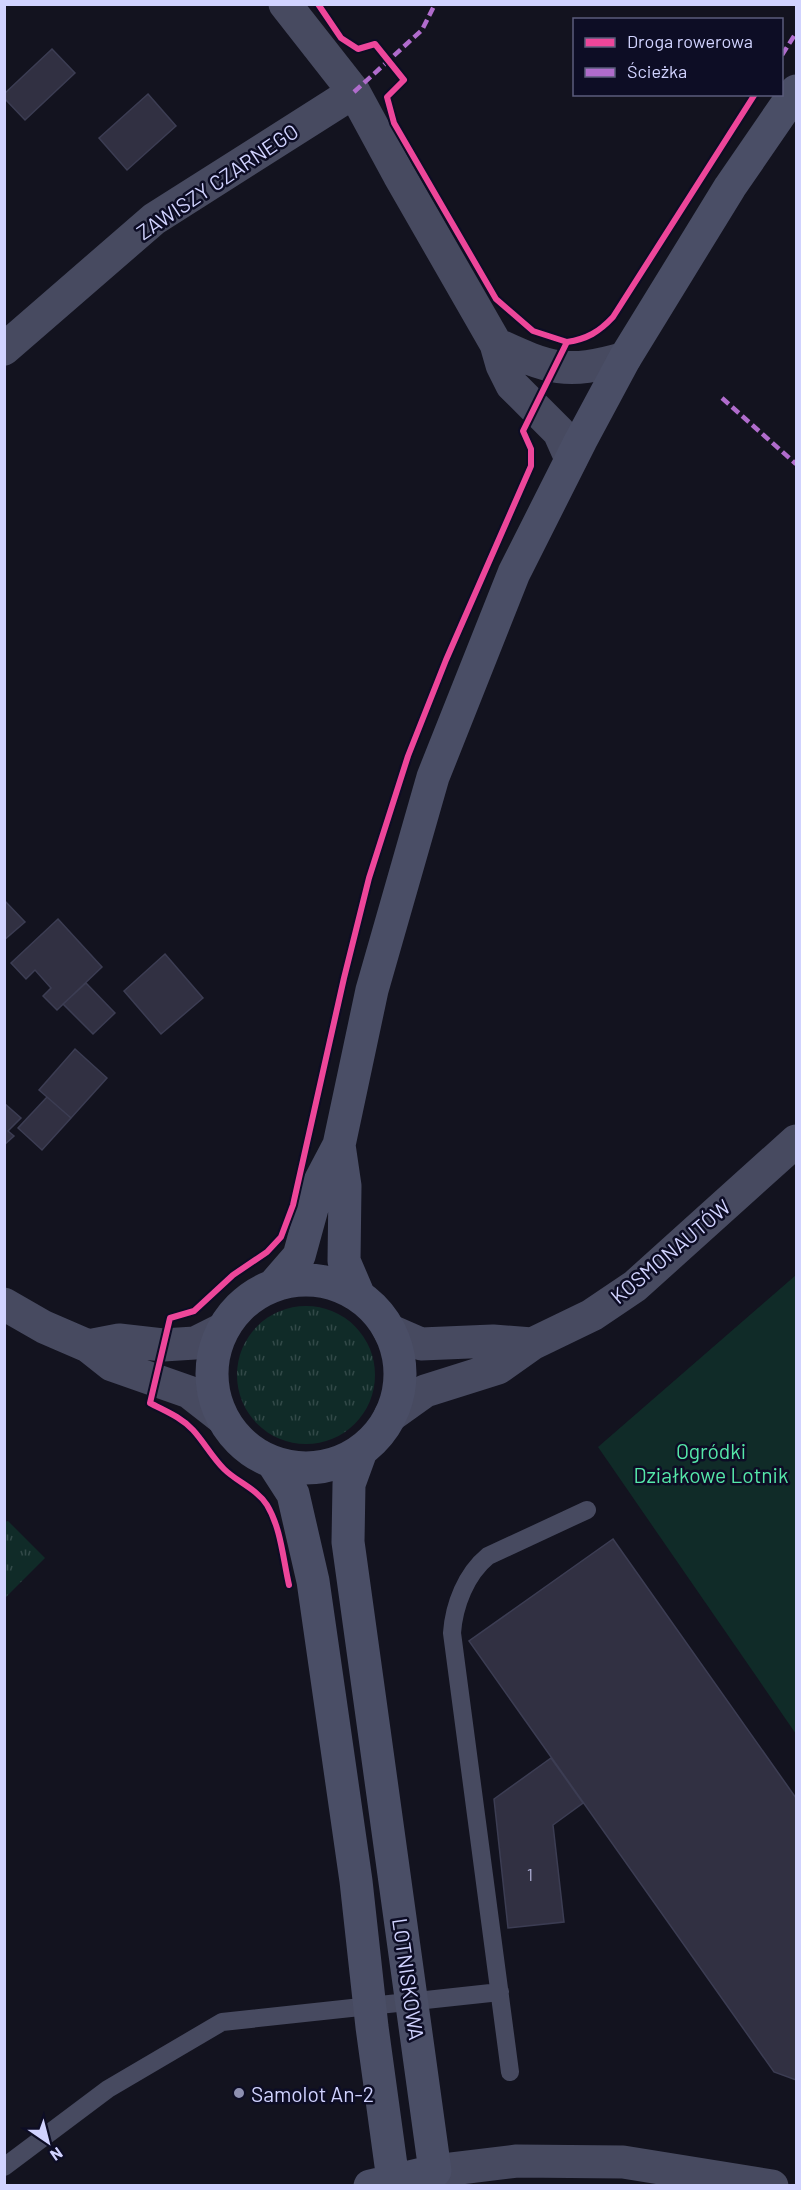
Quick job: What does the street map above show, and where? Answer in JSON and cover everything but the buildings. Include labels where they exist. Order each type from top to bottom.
[{"type":"main road","points":[[273,1286],[298,1256],[319,1183],[339,1144],[372,990],[433,777],[514,573],[625,358],[730,187],[796,91]]},
{"type":"main road","points":[[339,1144],[345,1186],[344,1261],[359,1296]]},
{"type":"main road","points":[[317,1280],[339,1286],[359,1296],[376,1311],[389,1329],[398,1351],[400,1372],[398,1395],[390,1416],[378,1436],[361,1451],[341,1462],[320,1468],[296,1468],[273,1463],[252,1452],[234,1437],[221,1417],[213,1395],[211,1372],[215,1350],[223,1329],[236,1311],[253,1296],[273,1286],[294,1281],[317,1280]]},
{"type":"main road","name":"LOTNISKOWA","points":[[361,1451],[349,1484],[348,1542],[435,2171]]},
{"type":"main road","name":"LOTNISKOWA","points":[[273,1463],[293,1494],[310,1563],[322,1634],[357,1881],[370,2007],[382,2183]]},
{"type":"main road","points":[[382,2183],[435,2171]]},
{"type":"street","points":[[285,4],[354,92],[496,344],[502,365],[512,386],[559,432],[571,459]]},
{"type":"street","name":"ZAWISZY CZARNEGO","points":[[4,349],[154,219],[354,92]]},
{"type":"street","points":[[496,344],[538,363],[565,369],[595,367],[625,358]]},
{"type":"street","name":"KOSMONAUTÓW","points":[[390,1416],[425,1391],[498,1368],[532,1344],[592,1315],[635,1286],[796,1140]]},
{"type":"street","points":[[4,1304],[44,1327],[88,1346],[112,1365],[189,1392],[221,1417]]},
{"type":"street","points":[[88,1346],[119,1340],[163,1345],[195,1343],[223,1329]]},
{"type":"street","points":[[389,1329],[421,1344],[493,1341],[532,1344]]},
{"type":"street","points":[[435,2171],[518,2161],[631,2174],[772,2186]]},
{"type":"lane","points":[[510,2072],[452,1633],[454,1613],[475,1567],[488,1556],[586,1510]]},
{"type":"lane","points":[[4,2166],[108,2089],[222,2022],[500,1992]]},
{"type":"green space","name":"Ogródki Działkowe Lotnik","points":[[796,1275],[796,1734],[598,1447]]},
{"type":"green space","points":[[306,1306],[332,1312],[344,1318],[354,1327],[363,1337],[369,1349],[375,1375],[369,1401],[363,1413],[354,1423],[344,1432],[332,1438],[306,1444],[280,1438],[268,1432],[258,1423],[249,1413],[243,1401],[237,1375],[243,1349],[249,1337],[258,1327],[268,1318],[280,1312]]},
{"type":"green space","points":[[8,1521],[45,1558],[5,1598],[4,1522]]},
{"type":"marked path","points":[[354,92],[422,30],[435,4]]},
{"type":"marked path","points":[[783,53],[796,33]]},
{"type":"marked path","points":[[722,398],[796,464]]},
{"type":"cycle path","points":[[318,4],[341,38],[358,49],[375,44],[404,80],[387,97],[394,123],[496,299],[533,331],[567,342]]},
{"type":"cycle path","points":[[289,1585],[276,1524],[263,1499],[224,1469],[188,1425],[150,1403],[170,1318],[194,1311],[233,1275],[267,1252],[281,1237],[293,1205],[369,878],[408,756],[446,660],[531,466],[531,449],[523,431],[567,342],[592,334],[613,317],[754,96]]},
{"type":"place","name":"Samolot An-2","points":[[239,2093]]}]
